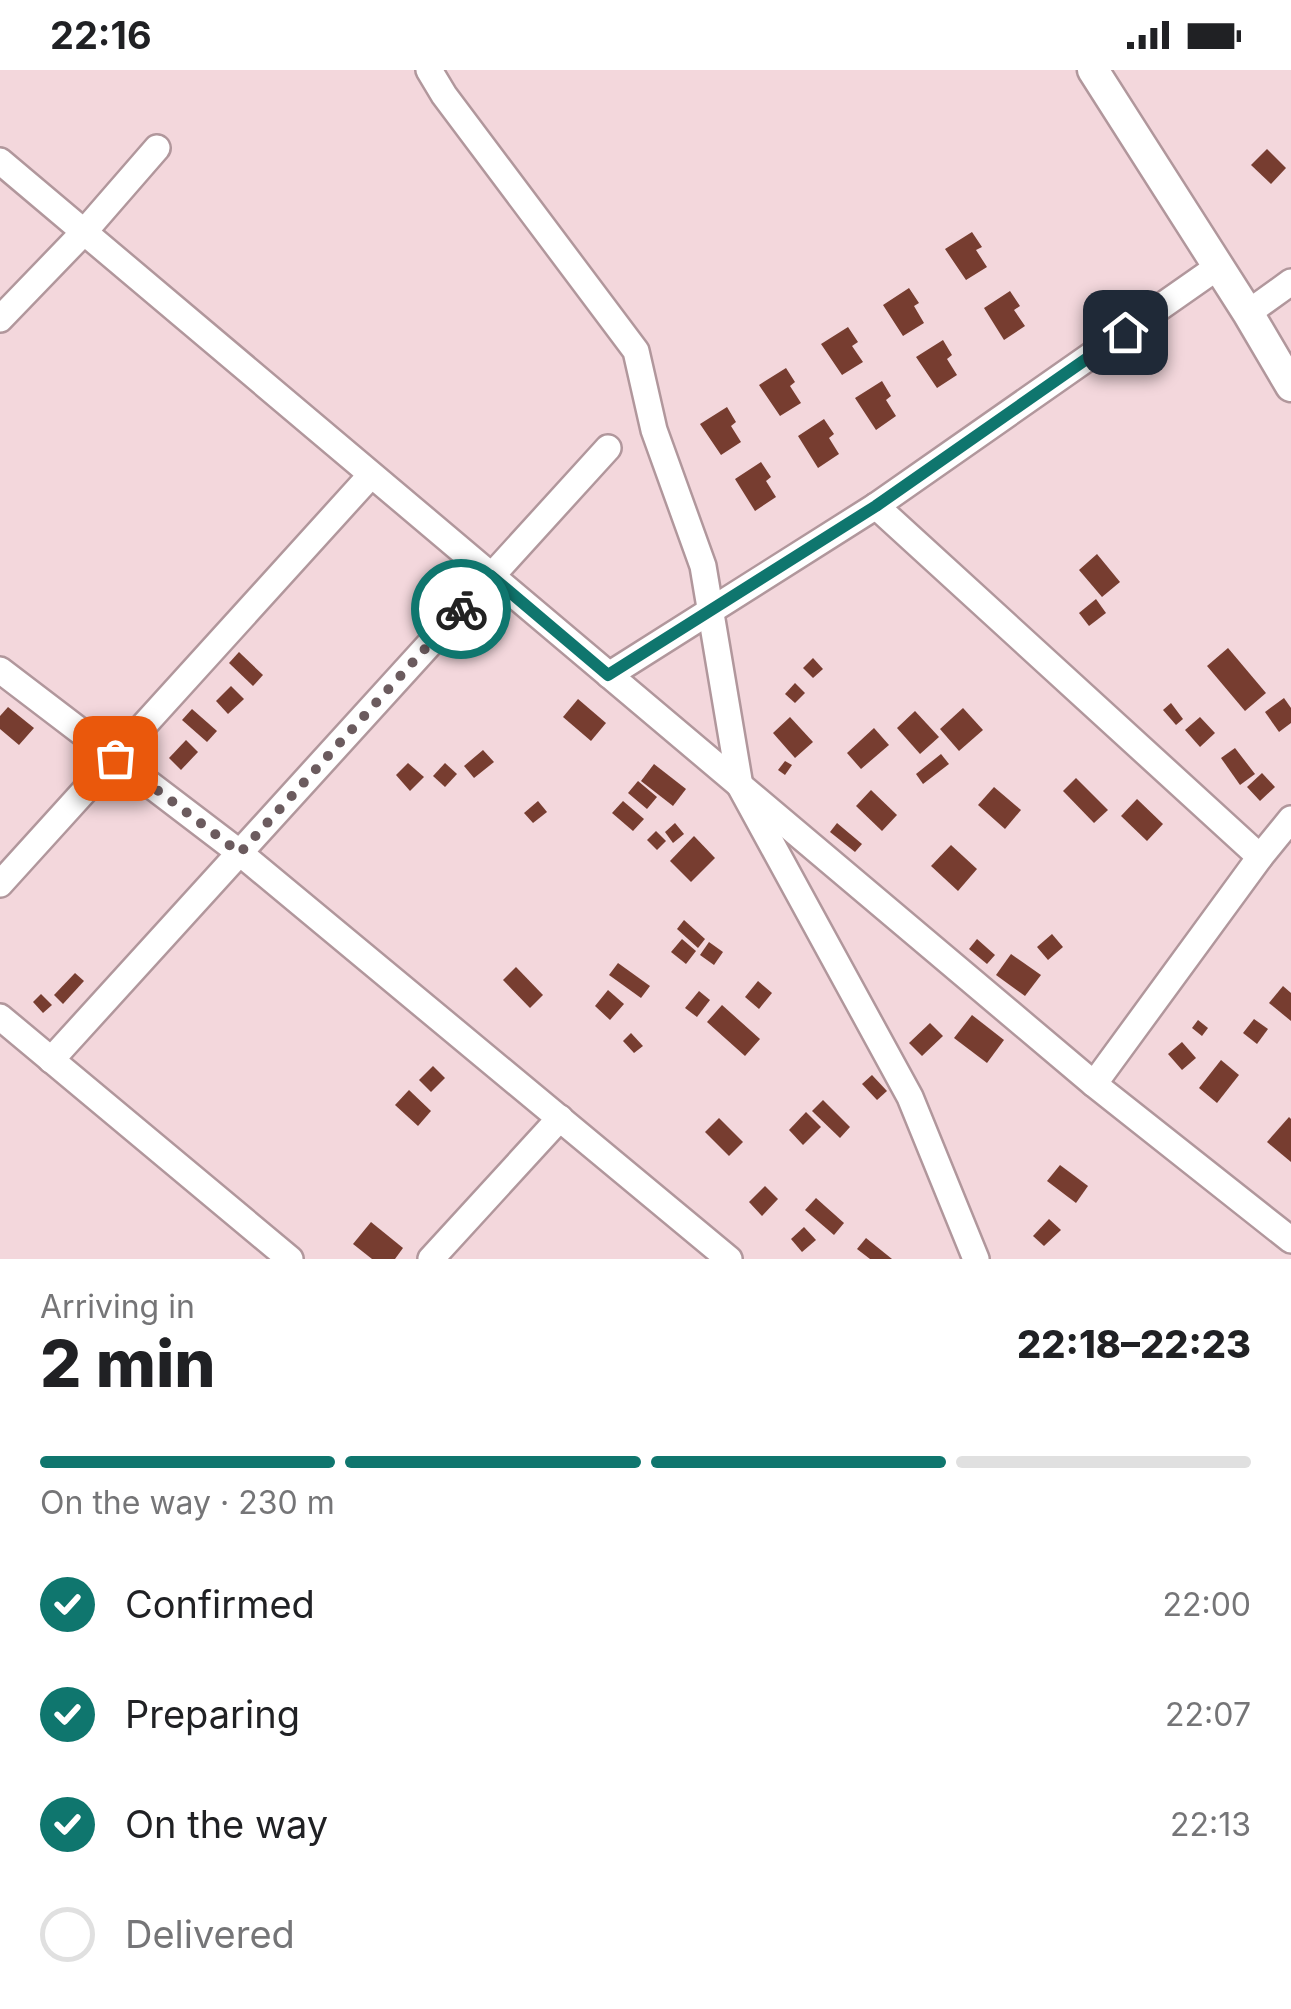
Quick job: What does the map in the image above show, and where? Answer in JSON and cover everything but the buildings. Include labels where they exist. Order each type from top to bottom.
[{"type":"main road","points":[[1102,74],[1291,386]]},
{"type":"street","points":[[430,70],[455,110],[636,350],[654,430],[703,566],[740,786],[910,1097],[976,1259]]},
{"type":"street","points":[[0,320],[157,148]]},
{"type":"street","points":[[0,161],[1094,1084],[1291,1240]]},
{"type":"street","points":[[608,675],[876,506],[1218,266]]},
{"type":"street","points":[[1248,313],[1291,282]]},
{"type":"street","points":[[51,1060],[608,448]]},
{"type":"street","points":[[0,884],[371,475]]},
{"type":"street","points":[[876,506],[1260,857]]},
{"type":"street","points":[[0,670],[240,853],[730,1259]]},
{"type":"street","points":[[1094,1084],[1291,819]]},
{"type":"street","points":[[0,1017],[290,1259]]},
{"type":"street","points":[[431,1259],[560,1118]]},
{"type":"way so far","points":[[115,758],[240,853],[461,609]]},
{"type":"route","points":[[461,609],[491,576],[608,675],[876,506],[1125,332]]}]
